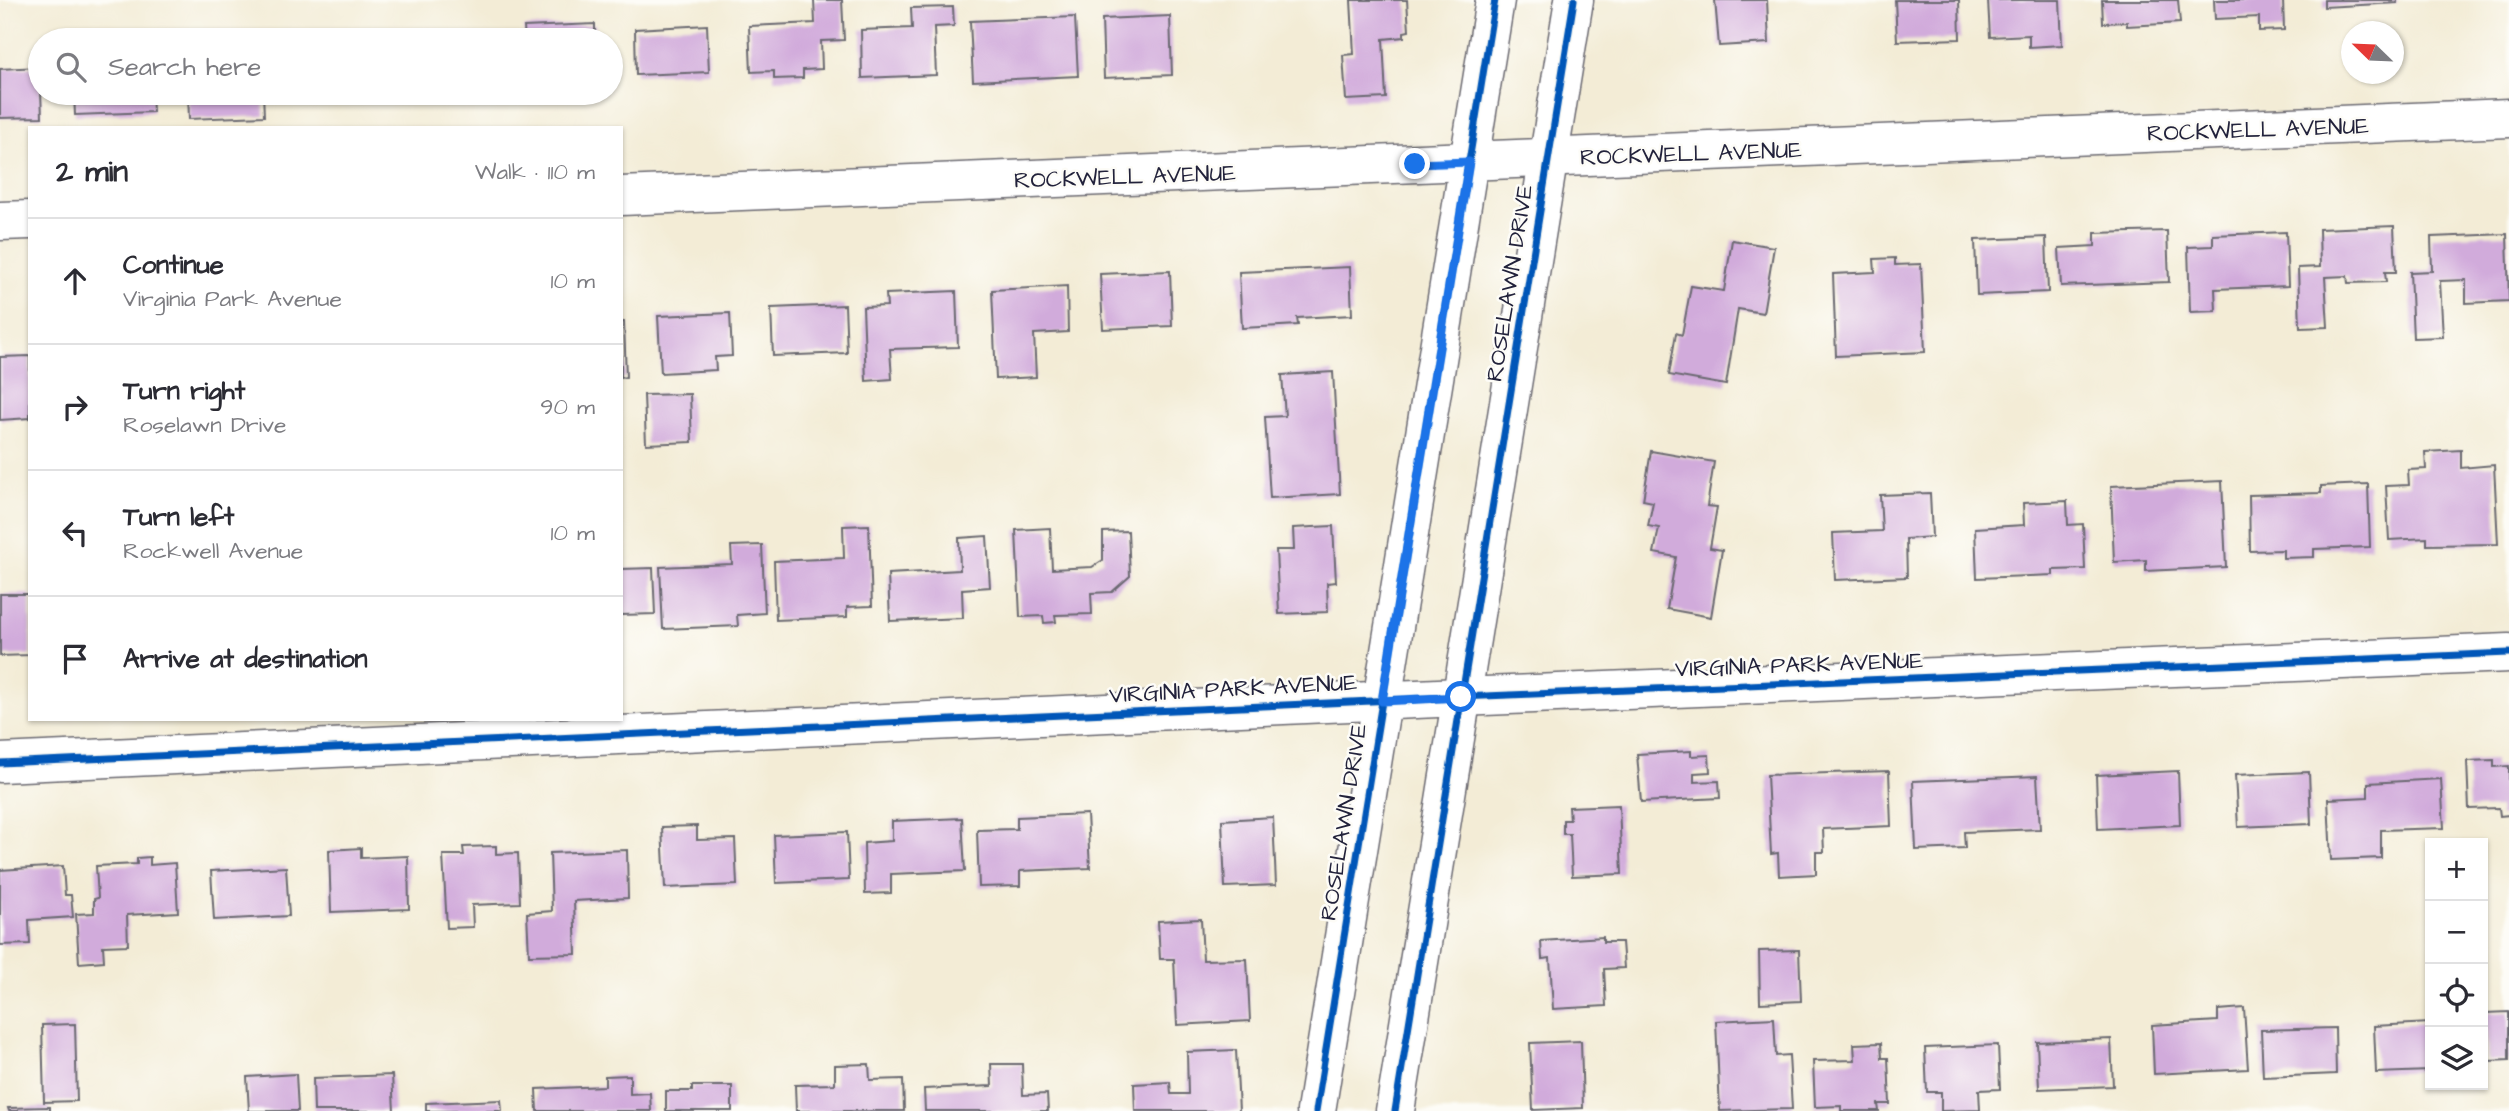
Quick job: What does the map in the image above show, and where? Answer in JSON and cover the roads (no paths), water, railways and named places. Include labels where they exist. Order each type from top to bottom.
[{"type":"street","name":"ROSELAWN DRIVE","points":[[1316,1111],[1495,0]]},
{"type":"street","name":"ROSELAWN DRIVE","points":[[1395,1111],[1574,0]]},
{"type":"street","name":"ROCKWELL AVENUE","points":[[623,196],[2509,118]]},
{"type":"street","points":[[0,221],[28,220]]},
{"type":"street","name":"VIRGINIA PARK AVENUE","points":[[0,763],[2509,653]]}]
